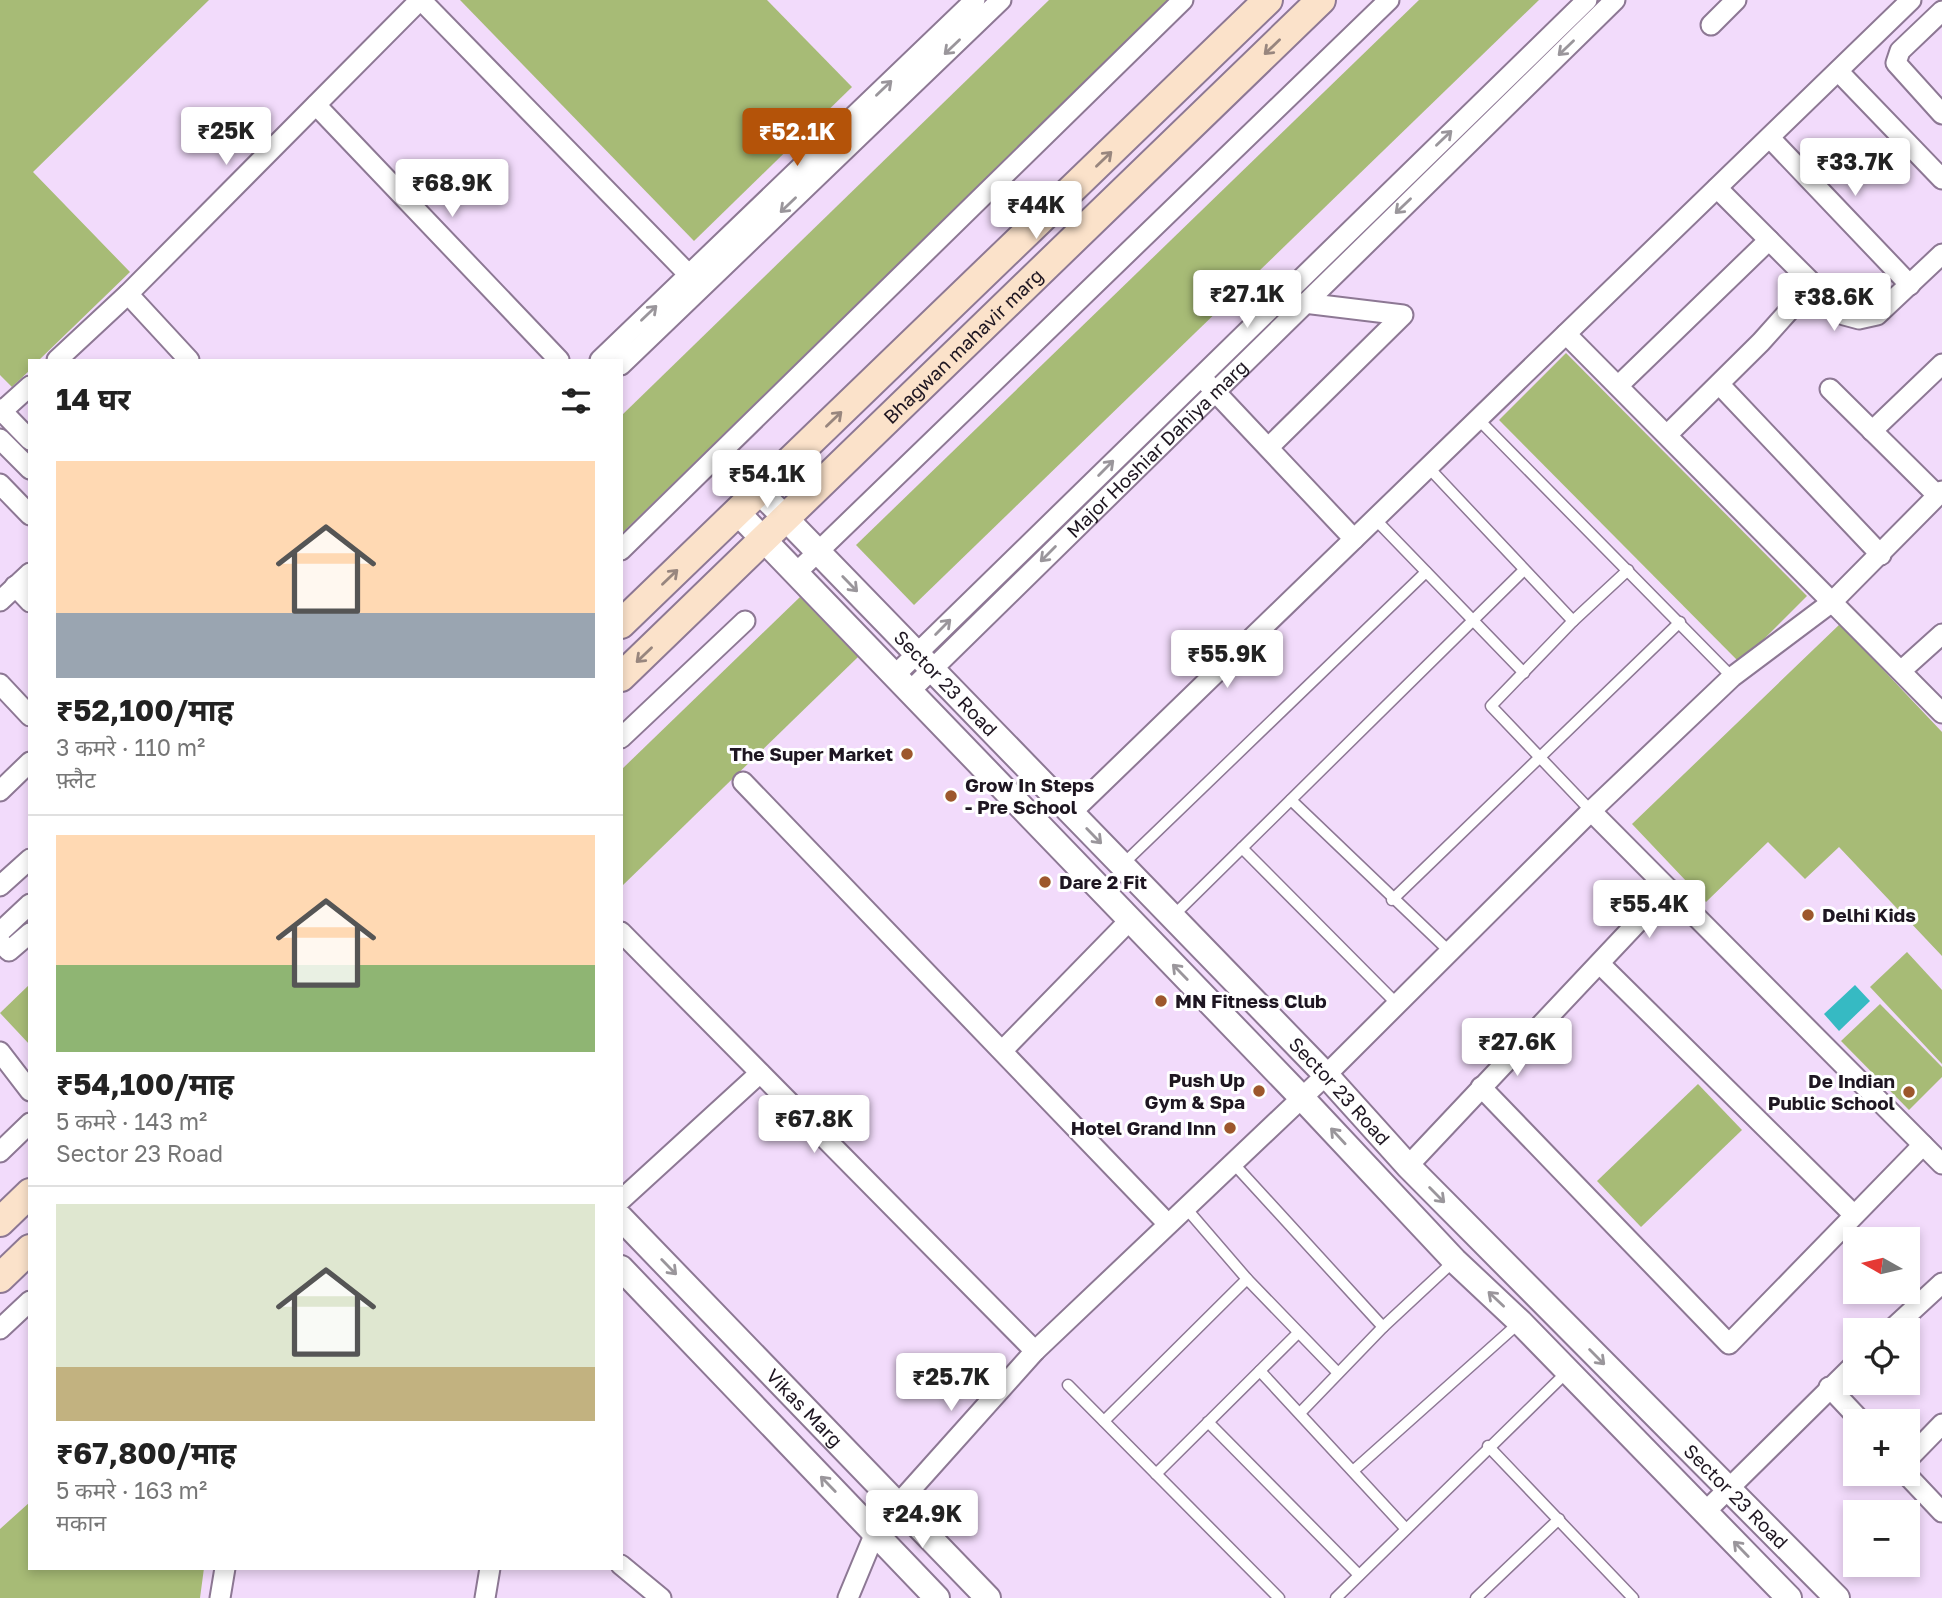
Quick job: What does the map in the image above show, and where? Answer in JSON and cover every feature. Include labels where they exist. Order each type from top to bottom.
[{"type":"main road","name":"Bhagwan mahavir marg","points":[[623,622],[1268,0]]},
{"type":"main road","name":"Bhagwan mahavir marg","points":[[764,540],[1321,0]]},
{"type":"main road","points":[[623,675],[764,540]]},
{"type":"main road","points":[[0,1222],[28,1195]]},
{"type":"main road","points":[[0,1278],[28,1251]]},
{"type":"street","points":[[58,359],[128,294],[421,0],[696,281]]},
{"type":"street","points":[[623,363],[696,281],[975,0]]},
{"type":"street","points":[[601,359],[696,281],[1001,0]]},
{"type":"street","points":[[623,548],[1183,0]]},
{"type":"street","points":[[796,573],[1389,0]]},
{"type":"street","name":"Major Hoshiar Dahiya marg","points":[[925,661],[1200,375],[1587,0]]},
{"type":"street","name":"Major Hoshiar Dahiya marg","points":[[902,683],[1214,390],[1615,0]]},
{"type":"street","points":[[1711,25],[1736,0]]},
{"type":"street","points":[[1071,813],[1911,0]]},
{"type":"street","points":[[1940,107],[1896,63],[1900,51],[1942,11]]},
{"type":"street","points":[[1838,71],[1942,179]]},
{"type":"street","points":[[316,105],[558,359]]},
{"type":"street","points":[[1770,138],[1910,285]]},
{"type":"street","points":[[1717,188],[1844,316],[1859,319],[1877,315],[1942,254]]},
{"type":"street","points":[[1618,386],[1769,240]]},
{"type":"street","points":[[1667,435],[1720,385],[1812,285]]},
{"type":"street","points":[[128,294],[188,359]]},
{"type":"street","points":[[1269,447],[1403,315],[1304,303]]},
{"type":"street","points":[[1566,334],[1942,713]]},
{"type":"street","points":[[1872,431],[1942,364]]},
{"type":"street","points":[[1200,375],[1354,539]]},
{"type":"street","points":[[1720,385],[1881,555]]},
{"type":"street","points":[[28,388],[1,411],[28,438]]},
{"type":"street","points":[[848,1598],[875,1533],[898,1503],[1035,1351],[1326,1075],[1591,811],[1732,677],[1832,601],[1881,555],[1939,493],[1830,389]]},
{"type":"street","points":[[0,439],[28,467]]},
{"type":"street","name":"Sector 23 Road","points":[[759,491],[1326,1075],[1408,1166],[1837,1598]]},
{"type":"street","points":[[2,492],[28,513]]},
{"type":"street","name":"Sector 23 Road","points":[[737,512],[1302,1098],[1455,1261],[1520,1321],[1789,1598]]},
{"type":"street","points":[[0,601],[22,580],[28,596]]},
{"type":"street","points":[[623,736],[745,621]]},
{"type":"street","points":[[1902,670],[1942,634]]},
{"type":"street","points":[[2,690],[28,714]]},
{"type":"street","points":[[0,791],[28,764]]},
{"type":"street","points":[[743,782],[1167,1223]]},
{"type":"street","points":[[1591,811],[1942,1164]]},
{"type":"street","points":[[0,886],[28,861]]},
{"type":"street","points":[[1408,1166],[1669,889]]},
{"type":"street","points":[[0,932],[28,906]]},
{"type":"street","points":[[1003,1050],[1130,920]]},
{"type":"street","points":[[623,934],[1035,1351]]},
{"type":"street","points":[[0,942],[9,951],[28,935]]},
{"type":"street","points":[[1600,964],[1854,1215]]},
{"type":"street","points":[[0,1052],[28,1088]]},
{"type":"street","points":[[623,1198],[760,1073]]},
{"type":"street","points":[[1481,1087],[1729,1344],[1923,1145]]},
{"type":"street","points":[[0,1152],[28,1126]]},
{"type":"street","name":"Vikas Marg","points":[[623,1220],[988,1598]]},
{"type":"street","name":"Vikas Marg","points":[[623,1270],[937,1598]]},
{"type":"street","points":[[1904,1318],[1942,1283]]},
{"type":"street","points":[[0,1329],[28,1303]]},
{"type":"street","points":[[1705,1512],[1843,1375]]},
{"type":"street","points":[[1829,1387],[1850,1409]]},
{"type":"street","points":[[1920,1447],[1942,1424]]},
{"type":"street","points":[[1917,1486],[1942,1512]]},
{"type":"street","points":[[623,1567],[661,1598]]},
{"type":"street","points":[[220,1598],[225,1570]]},
{"type":"street","points":[[485,1598],[490,1570]]},
{"type":"lane","points":[[1478,419],[1732,677]]},
{"type":"lane","points":[[1429,468],[1523,571],[1573,621]]},
{"type":"lane","points":[[1376,520],[1524,673]]},
{"type":"lane","points":[[1591,811],[1491,706],[1573,621],[1628,570]]},
{"type":"lane","points":[[1172,917],[1523,571]]},
{"type":"lane","points":[[1122,865],[1426,572]]},
{"type":"lane","points":[[1392,900],[1679,622]]},
{"type":"lane","points":[[1291,800],[1392,900],[1450,952]]},
{"type":"lane","points":[[1242,848],[1396,1004]]},
{"type":"lane","points":[[1234,1163],[1383,1327]]},
{"type":"lane","points":[[1185,1207],[1247,1279],[1338,1373]]},
{"type":"lane","points":[[1300,1413],[1383,1327],[1455,1261]]},
{"type":"lane","points":[[1104,1421],[1247,1279]]},
{"type":"lane","points":[[1353,1471],[1520,1321]]},
{"type":"lane","points":[[1156,1474],[1298,1333]]},
{"type":"lane","points":[[1261,1371],[1406,1529]]},
{"type":"lane","points":[[1336,1598],[1488,1446],[1568,1371]]},
{"type":"lane","points":[[1068,1385],[1279,1598]]},
{"type":"lane","points":[[1208,1422],[1359,1575]]},
{"type":"lane","points":[[1488,1446],[1633,1598]]},
{"type":"lane","points":[[1476,1598],[1559,1518]]},
{"type":"shaded area","points":[[0,0],[209,0],[33,172],[130,272],[40,359],[28,359],[28,372],[12,387],[0,375]]},
{"type":"shaded area","points":[[460,0],[767,0],[852,87],[694,241]]},
{"type":"shaded area","points":[[1049,0],[1173,0],[623,532],[623,414]]},
{"type":"shaded area","points":[[1419,0],[1539,0],[914,605],[856,545]]},
{"type":"shaded area","points":[[1566,353],[1807,596],[1740,663],[1499,420]]},
{"type":"shaded area","points":[[800,597],[858,657],[623,885],[623,768]]},
{"type":"shaded area","points":[[1840,624],[1942,732],[1942,956],[1839,847],[1805,879],[1768,842],[1706,902],[1632,824]]},
{"type":"shaded area","points":[[1907,952],[1942,990],[1942,1064],[1870,987]]},
{"type":"shaded area","points":[[1855,985],[1870,1001],[1839,1031],[1824,1014]]},
{"type":"shaded area","points":[[28,986],[28,1043],[0,1013]]},
{"type":"shaded area","points":[[1880,1004],[1942,1067],[1942,1077],[1909,1110],[1841,1041]]},
{"type":"shaded area","points":[[1698,1084],[1742,1130],[1641,1227],[1597,1181]]},
{"type":"shaded area","points":[[28,1504],[28,1570],[204,1570],[200,1598],[0,1598],[0,1529]]},
{"type":"place","name":"The Super Market","points":[[907,754]]},
{"type":"place","name":"Grow In Steps - Pre School","points":[[951,796]]},
{"type":"place","name":"Dare 2 Fit","points":[[1045,882]]},
{"type":"place","name":"Delhi Kids","points":[[1808,915]]},
{"type":"place","name":"MN Fitness Club","points":[[1161,1001]]},
{"type":"place","name":"Push Up Gym & Spa","points":[[1259,1091]]},
{"type":"place","name":"De Indian Public School","points":[[1909,1092]]},
{"type":"place","name":"Hotel Grand Inn","points":[[1230,1128]]}]
